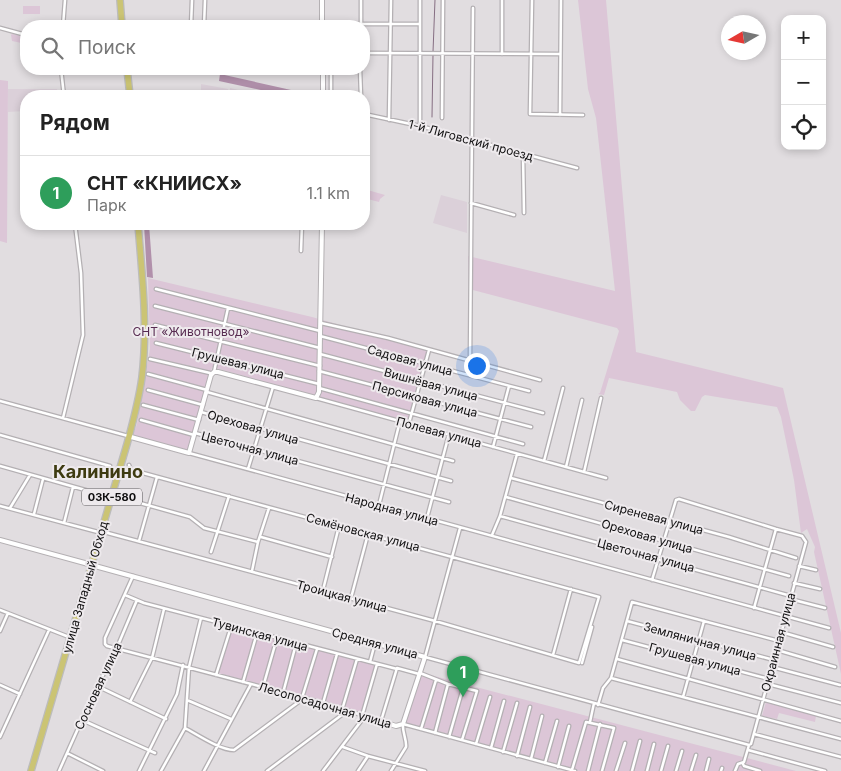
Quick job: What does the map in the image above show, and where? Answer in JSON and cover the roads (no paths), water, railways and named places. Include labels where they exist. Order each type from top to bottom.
[{"type":"highway","points":[[121,0],[123,20]]},
{"type":"highway","points":[[127,75],[128,90]]},
{"type":"highway","name":"улица Западный Обход","points":[[72,638],[92,563],[130,437],[142,376],[144,354],[143,300],[138,230]]},
{"type":"highway","name":"улица Западный Обход","points":[[32,771],[130,437],[143,380],[145,354],[144,300],[138,230]]},
{"type":"street","points":[[63,20],[65,0]]},
{"type":"street","points":[[191,20],[192,0]]},
{"type":"street","points":[[204,20],[205,0]]},
{"type":"street","points":[[322,20],[323,0]]},
{"type":"street","points":[[361,0],[361,20]]},
{"type":"street","points":[[389,120],[391,0]]},
{"type":"street","points":[[420,0],[420,126]]},
{"type":"street","name":"1-й Лиговский проезд","points":[[442,118],[443,0]]},
{"type":"street","points":[[502,0],[502,54]]},
{"type":"street","points":[[532,0],[530,114],[583,115]]},
{"type":"street","points":[[560,115],[561,0]]},
{"type":"street","points":[[470,360],[473,8]]},
{"type":"street","points":[[370,25],[420,24]]},
{"type":"street","points":[[0,28],[20,33]]},
{"type":"street","points":[[370,53],[560,54]]},
{"type":"street","points":[[62,75],[63,90]]},
{"type":"street","points":[[322,75],[322,90]]},
{"type":"street","points":[[331,75],[331,90]]},
{"type":"street","points":[[360,75],[361,90]]},
{"type":"street","name":"1-й Лиговский проезд","points":[[370,115],[420,126],[577,168]]},
{"type":"street","points":[[524,154],[524,213]]},
{"type":"street","points":[[471,204],[514,215]]},
{"type":"street","points":[[63,418],[83,335],[76,230]]},
{"type":"street","points":[[301,251],[302,230]]},
{"type":"street","points":[[320,333],[322,230]]},
{"type":"street","points":[[316,398],[320,369],[322,230]]},
{"type":"street","name":"Садовая улица","points":[[156,289],[320,333],[424,364],[529,391]]},
{"type":"street","name":"Вишнёвая улица","points":[[155,306],[320,351],[420,381],[543,413]]},
{"type":"street","points":[[189,453],[212,374],[228,308]]},
{"type":"street","points":[[321,323],[470,360],[540,380]]},
{"type":"street","name":"Персиковая улица","points":[[155,325],[320,369],[415,398],[532,428]]},
{"type":"street","name":"Грушевая улица","points":[[156,343],[319,386],[411,414],[523,444]]},
{"type":"street","points":[[409,423],[429,350]]},
{"type":"street","points":[[150,359],[212,374]]},
{"type":"street","points":[[148,374],[266,409],[453,460]]},
{"type":"street","name":"Полевая улица","points":[[212,374],[316,398],[606,478]]},
{"type":"street","points":[[493,448],[509,386]]},
{"type":"street","points":[[248,469],[273,387]]},
{"type":"street","points":[[544,462],[563,388]]},
{"type":"street","points":[[148,390],[203,405]]},
{"type":"street","points":[[584,472],[601,398]]},
{"type":"street","points":[[566,467],[582,400]]},
{"type":"street","name":"Народная улица","points":[[0,401],[785,616]]},
{"type":"street","points":[[143,405],[199,420]]},
{"type":"street","name":"Ореховая улица","points":[[201,412],[451,481]]},
{"type":"street","points":[[141,420],[195,434]]},
{"type":"street","points":[[378,505],[400,421]]},
{"type":"street","name":"Цветочная улица","points":[[195,434],[450,502]]},
{"type":"street","points":[[427,518],[449,434]]},
{"type":"street","points":[[0,435],[110,466]]},
{"type":"street","points":[[492,536],[506,497],[517,454]]},
{"type":"street","name":"Семёновская улица","points":[[129,465],[131,470],[599,597],[581,663]]},
{"type":"street","points":[[0,466],[103,495]]},
{"type":"street","points":[[10,508],[30,475]]},
{"type":"street","points":[[139,540],[156,477]]},
{"type":"street","name":"Сиреневая улица","points":[[511,478],[796,558]]},
{"type":"street","points":[[34,515],[43,479]]},
{"type":"street","points":[[64,523],[73,487]]},
{"type":"street","points":[[211,552],[229,496]]},
{"type":"street","name":"Ореховая улица","points":[[506,497],[789,576]]},
{"type":"street","points":[[122,498],[190,517],[204,528],[258,542]]},
{"type":"street","points":[[652,580],[669,521],[676,500],[679,499],[776,529],[754,608]]},
{"type":"street","name":"Троицкая улица","points":[[0,506],[139,540],[581,663]]},
{"type":"street","points":[[252,571],[258,542],[269,508]]},
{"type":"street","name":"Цветочная улица","points":[[500,516],[658,559],[825,608]]},
{"type":"street","points":[[322,590],[339,526]]},
{"type":"street","points":[[391,771],[406,744],[402,729],[403,724],[425,657],[460,528]]},
{"type":"street","name":"Окраинная улица","points":[[743,764],[749,745],[752,744],[805,539],[802,536],[776,529]]},
{"type":"street","points":[[351,598],[368,534]]},
{"type":"street","points":[[261,537],[332,557]]},
{"type":"street","name":"Средняя улица","points":[[0,540],[92,563],[425,657],[749,745]]},
{"type":"street","points":[[799,566],[816,570]]},
{"type":"street","points":[[125,595],[133,576]]},
{"type":"street","points":[[794,583],[820,589]]},
{"type":"street","points":[[553,655],[571,589]]},
{"type":"street","name":"Тувинская улица","points":[[125,595],[164,609],[420,674],[448,684],[477,691],[462,740]]},
{"type":"street","name":"Лесопосадочная улица","points":[[125,595],[105,638],[107,646],[322,703],[396,726],[403,724],[574,771]]},
{"type":"street","name":"Сосновая улица","points":[[59,771],[137,600]]},
{"type":"street","points":[[574,771],[588,722],[603,688],[611,678],[632,602],[779,641]]},
{"type":"street","points":[[130,702],[152,658],[164,609]]},
{"type":"street","points":[[0,610],[72,638]]},
{"type":"street","points":[[0,631],[8,613]]},
{"type":"street","points":[[785,616],[829,628]]},
{"type":"street","points":[[161,771],[185,728],[189,667],[201,618]]},
{"type":"street","name":"Земляничная улица","points":[[627,621],[774,660]]},
{"type":"street","points":[[683,697],[704,621]]},
{"type":"street","points":[[216,675],[231,627]]},
{"type":"street","points":[[581,663],[592,627]]},
{"type":"street","points":[[0,736],[49,630]]},
{"type":"street","points":[[781,632],[833,647]]},
{"type":"street","points":[[243,682],[257,633]]},
{"type":"street","points":[[263,687],[277,638]]},
{"type":"street","name":"Грушевая улица","points":[[622,640],[769,679]]},
{"type":"street","points":[[370,662],[375,643]]},
{"type":"street","points":[[283,693],[296,644]]},
{"type":"street","points":[[185,728],[231,751],[234,750],[303,698],[317,649]]},
{"type":"street","points":[[777,650],[835,667]]},
{"type":"street","points":[[322,703],[337,654]]},
{"type":"street","points":[[342,710],[356,659]]},
{"type":"street","points":[[617,659],[841,721]]},
{"type":"street","points":[[323,771],[364,716],[377,664]]},
{"type":"street","points":[[139,771],[177,694],[183,665]]},
{"type":"street","points":[[772,667],[840,685]]},
{"type":"street","points":[[381,721],[397,669]]},
{"type":"street","points":[[611,678],[841,739]]},
{"type":"street","points":[[421,729],[436,679]]},
{"type":"street","points":[[0,684],[20,694]]},
{"type":"street","points":[[204,771],[251,684]]},
{"type":"street","points":[[435,733],[448,684]]},
{"type":"street","points":[[768,684],[841,703]]},
{"type":"street","points":[[97,686],[166,719]]},
{"type":"street","points":[[449,737],[463,688]]},
{"type":"street","points":[[476,744],[490,697]]},
{"type":"street","points":[[187,700],[231,719]]},
{"type":"street","points":[[491,748],[504,701]]},
{"type":"street","points":[[503,752],[517,703]]},
{"type":"street","points":[[517,756],[530,708]]},
{"type":"street","points":[[267,771],[347,711]]},
{"type":"street","points":[[531,759],[542,716]]},
{"type":"street","points":[[82,720],[149,752],[155,753]]},
{"type":"street","points":[[545,763],[557,721]]},
{"type":"street","points":[[588,722],[614,728],[602,771]]},
{"type":"street","points":[[588,771],[600,724]]},
{"type":"street","points":[[558,766],[570,726]]},
{"type":"street","points":[[754,734],[841,757]]},
{"type":"street","points":[[632,771],[640,741]]},
{"type":"street","points":[[616,771],[624,743]]},
{"type":"street","points":[[647,771],[654,744]]},
{"type":"street","points":[[342,746],[368,756],[425,771]]},
{"type":"street","points":[[661,771],[668,746]]},
{"type":"street","points":[[676,771],[682,750]]},
{"type":"street","points":[[748,750],[825,771]]},
{"type":"street","points":[[67,753],[103,771]]},
{"type":"street","points":[[691,771],[696,755]]},
{"type":"street","points":[[358,771],[368,756]]},
{"type":"street","points":[[706,771],[709,759]]},
{"type":"street","points":[[735,771],[739,763],[750,770],[760,771]]},
{"type":"waterway","points":[[433,52],[435,0]]},
{"type":"waterway","points":[[432,117],[433,55]]},
{"type":"place","name":"СНТ «КНИИСХ»","points":[[463,697]]},
{"type":"district","name":"Калинино","points":[[98,471]]},
{"type":"park label","name":"СНТ «Животновод»","points":[[191,331]]}]
